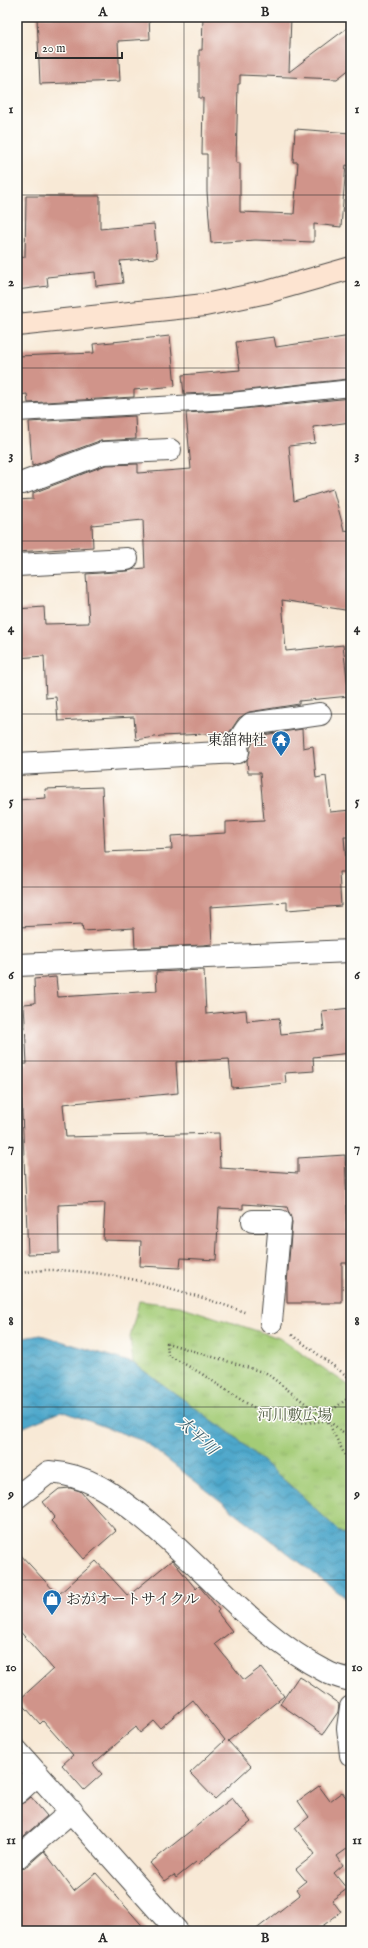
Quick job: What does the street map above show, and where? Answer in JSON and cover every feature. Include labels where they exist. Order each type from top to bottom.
[{"type":"street","points":[[17,325],[205,305],[267,292],[351,268]]},
{"type":"street","points":[[17,483],[23,483],[103,453],[170,450]]},
{"type":"street","points":[[17,565],[127,559]]},
{"type":"street","points":[[17,764],[234,752],[244,730],[251,724],[320,714]]},
{"type":"street","points":[[17,965],[351,951]]},
{"type":"street","points":[[252,1221],[280,1221],[271,1322]]},
{"type":"street","points":[[17,1497],[49,1472],[63,1473],[82,1478],[109,1491],[167,1537],[238,1606],[291,1650],[326,1672],[351,1680]]},
{"type":"street","points":[[351,1707],[348,1728],[351,1755]]},
{"type":"street","points":[[17,1751],[72,1811],[177,1931]]},
{"type":"street","points":[[17,1793],[38,1774]]},
{"type":"street","points":[[17,1858],[72,1811]]},
{"type":"lane","points":[[17,413],[231,401],[351,388]]},
{"type":"path","points":[[17,1274],[46,1270],[115,1276],[198,1296],[271,1322],[305,1343],[351,1379]]},
{"type":"path","points":[[327,1420],[312,1424],[274,1417],[248,1405],[203,1375],[168,1355],[167,1343],[266,1373],[351,1438]]},
{"type":"path","points":[[323,1418],[351,1396]]},
{"type":"path","points":[[327,1420],[351,1466]]},
{"type":"green space","name":"河川敷広場","points":[[139,1301],[180,1306],[279,1338],[351,1387],[351,1539],[340,1532],[301,1495],[234,1436],[133,1363],[130,1337]]},
{"type":"water","name":"太平川","points":[[41,1335],[133,1363],[234,1436],[301,1495],[340,1532],[351,1539],[351,1602],[143,1441],[62,1411],[17,1430],[17,1339]]},
{"type":"building","points":[[37,17],[149,17],[150,39],[118,41],[120,81],[40,84]]},
{"type":"building","points":[[203,17],[291,17],[289,72],[351,25],[351,68],[337,79],[240,75],[240,84],[238,84],[236,163],[240,163],[240,212],[294,214],[298,162],[293,162],[295,129],[351,133],[351,166],[346,165],[341,227],[314,224],[314,242],[255,240],[211,243],[207,192],[207,154],[202,154],[203,98],[199,98],[199,50],[202,50]]},
{"type":"building","points":[[26,196],[100,196],[100,229],[154,224],[157,258],[120,261],[123,283],[96,286],[95,272],[47,277],[48,286],[17,290],[17,258],[25,257]]},
{"type":"building","points":[[170,336],[175,386],[134,390],[134,397],[28,403],[27,394],[17,395],[17,356],[94,353],[93,344]]},
{"type":"building","points":[[351,336],[351,373],[348,373],[348,379],[230,392],[184,394],[182,375],[240,370],[236,342],[274,337],[276,347]]},
{"type":"building","points":[[351,398],[351,422],[313,427],[315,443],[289,446],[294,501],[333,489],[344,530],[351,531],[351,611],[282,600],[286,651],[343,645],[349,696],[299,701],[299,704],[249,712],[239,718],[229,733],[161,736],[136,740],[134,717],[58,721],[56,697],[46,698],[44,656],[17,658],[17,609],[44,607],[45,624],[89,623],[86,574],[128,571],[145,568],[143,520],[92,525],[93,547],[17,552],[17,500],[33,499],[33,493],[106,465],[138,464],[138,473],[191,469],[186,413]]},
{"type":"building","points":[[135,416],[136,439],[99,441],[32,466],[29,422]]},
{"type":"building","points":[[302,729],[303,748],[313,746],[316,778],[326,776],[330,812],[351,810],[351,837],[344,837],[347,872],[339,872],[341,906],[287,910],[287,902],[210,907],[212,944],[203,945],[135,948],[134,928],[83,931],[82,924],[18,927],[17,800],[46,798],[45,789],[102,787],[105,852],[172,849],[171,836],[226,833],[226,822],[264,820],[260,773],[248,773],[247,760],[250,748],[257,736]]},
{"type":"building","points":[[204,970],[206,1014],[246,1010],[247,1021],[279,1018],[281,1034],[324,1030],[322,1011],[351,1008],[351,1053],[313,1057],[314,1071],[285,1073],[286,1083],[232,1088],[229,1059],[176,1062],[178,1093],[63,1104],[66,1137],[219,1133],[220,1168],[298,1173],[298,1158],[345,1155],[349,1263],[342,1263],[342,1303],[287,1303],[287,1283],[292,1222],[287,1207],[243,1204],[243,1209],[219,1208],[216,1260],[181,1258],[180,1268],[140,1266],[141,1241],[103,1240],[105,1203],[58,1205],[59,1253],[28,1254],[20,1064],[27,1064],[24,1004],[35,1003],[34,979],[56,977],[58,997],[157,991],[156,972]]},
{"type":"building","points":[[70,1488],[80,1491],[116,1531],[84,1559],[51,1521],[55,1517],[43,1502],[59,1489]]},
{"type":"building","points":[[17,1551],[58,1595],[96,1561],[128,1596],[172,1560],[196,1589],[199,1586],[219,1610],[217,1612],[232,1631],[215,1644],[244,1680],[261,1667],[284,1696],[228,1741],[251,1766],[215,1799],[190,1773],[225,1740],[193,1700],[160,1728],[154,1721],[140,1733],[136,1727],[93,1764],[102,1774],[84,1790],[62,1765],[73,1755],[43,1721],[40,1724],[19,1700],[53,1669],[17,1628]]},
{"type":"building","points":[[299,1676],[339,1704],[338,1712],[323,1734],[280,1704]]},
{"type":"building","points":[[319,1786],[330,1801],[342,1792],[351,1804],[351,1846],[337,1856],[343,1865],[334,1873],[347,1889],[332,1900],[341,1912],[316,1931],[254,1931],[300,1895],[296,1889],[306,1881],[296,1869],[315,1854],[295,1828],[309,1817],[298,1801]]},
{"type":"building","points":[[31,1797],[47,1816],[17,1842],[17,1805],[25,1802]]},
{"type":"building","points":[[232,1798],[251,1822],[198,1864],[196,1862],[176,1878],[174,1875],[165,1881],[150,1863]]},
{"type":"building","points":[[44,1851],[74,1891],[96,1873],[147,1931],[17,1931],[17,1870],[25,1868]]},
{"type":"place","name":"東舘神社","points":[[281,757]]},
{"type":"place","name":"おがオートサイクル","points":[[52,1616]]}]
